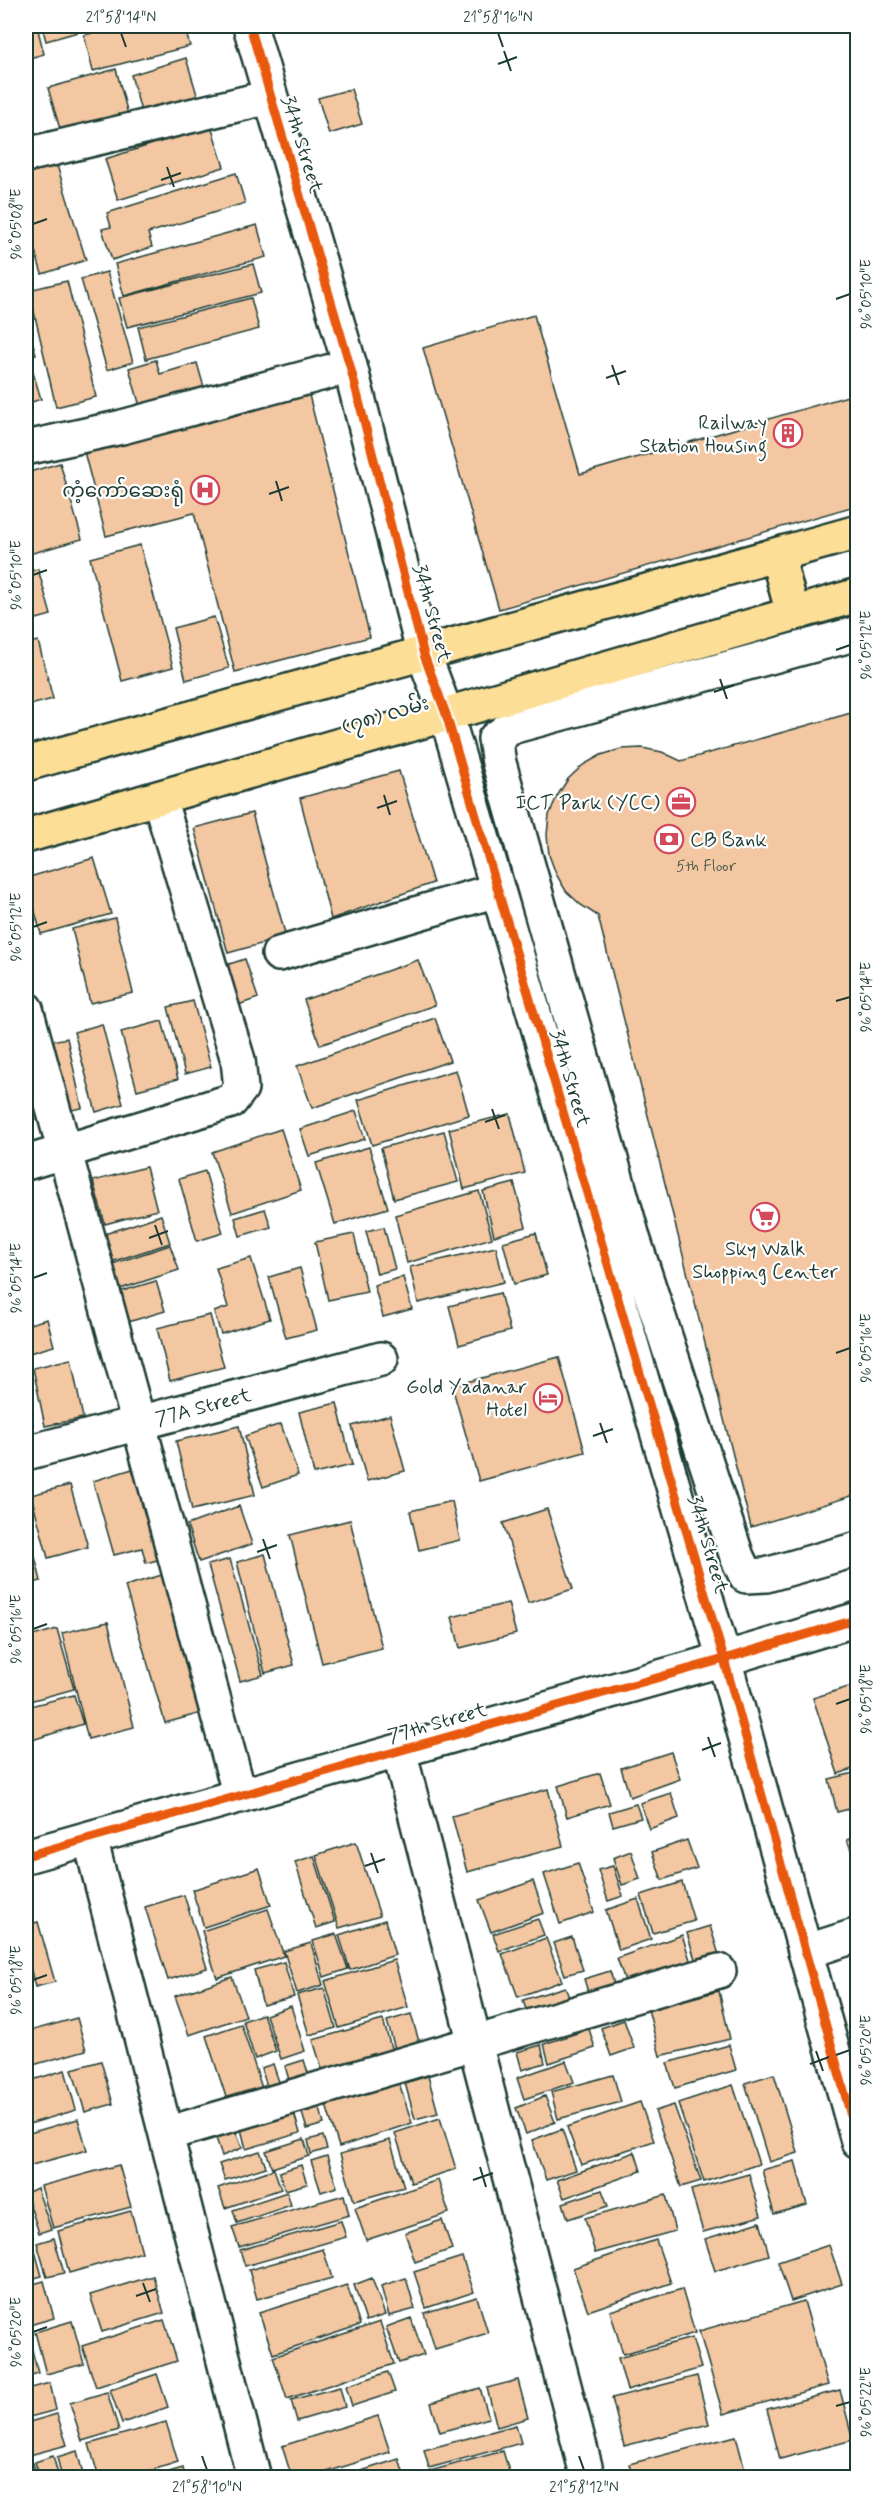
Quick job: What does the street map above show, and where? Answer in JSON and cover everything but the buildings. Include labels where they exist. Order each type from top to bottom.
[{"type":"main road","points":[[26,764],[424,655],[858,532]]},
{"type":"main road","points":[[777,555],[793,614]]},
{"type":"main road","name":"(၇၈) လမ်း","points":[[26,836],[858,595]]},
{"type":"street","name":"34th Street","points":[[250,26],[350,366],[424,655],[446,714],[724,1659],[858,2141]]},
{"type":"street","points":[[26,155],[270,97]]},
{"type":"street","points":[[26,448],[122,426],[350,366]]},
{"type":"street","points":[[858,633],[511,727],[495,739],[502,775],[634,1241],[737,1557],[746,1576],[766,1575],[858,1549]]},
{"type":"street","points":[[26,1163],[231,1101],[241,1088],[238,1060],[159,798]]},
{"type":"street","points":[[279,954],[497,890]]},
{"type":"street","points":[[26,1010],[240,1796]]},
{"type":"street","points":[[597,1232],[634,1241]]},
{"type":"street","name":"77A Street","points":[[26,1453],[381,1359]]},
{"type":"street","name":"77th Street","points":[[26,1856],[858,1619]]},
{"type":"street","points":[[399,1751],[588,2478]]},
{"type":"street","points":[[90,1838],[254,2478]]},
{"type":"street","points":[[805,1952],[858,1935]]},
{"type":"street","points":[[166,2134],[718,1971]]},
{"type":"cycle path","points":[[250,26],[350,366],[424,655],[446,714],[724,1659],[858,2141]]},
{"type":"cycle path","points":[[26,1856],[858,1619]]},
{"type":"place","name":"Railway Station Housing","points":[[788,433]]},
{"type":"place","name":"ကံ့ကော်ဆေးရုံ","points":[[205,490]]},
{"type":"place","name":"ICT Park (YCC)","points":[[681,802]]},
{"type":"place","name":"CB Bank","points":[[669,839]]},
{"type":"place","name":"Sky Walk Shopping Center","points":[[765,1217]]},
{"type":"place","name":"Gold Yadanar Hotel","points":[[548,1398]]}]
